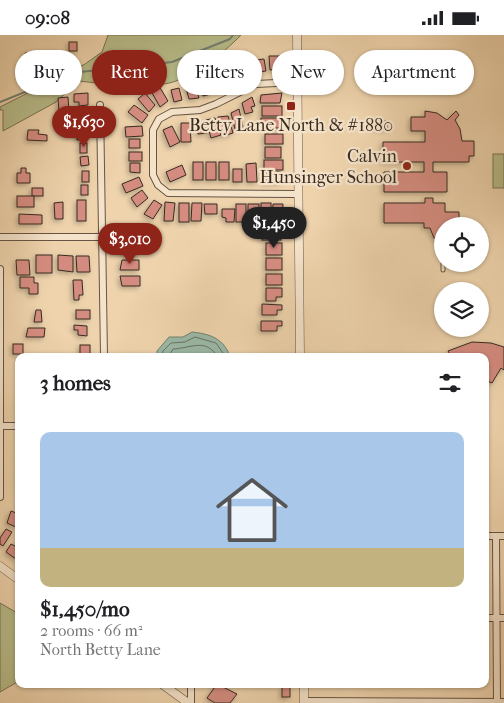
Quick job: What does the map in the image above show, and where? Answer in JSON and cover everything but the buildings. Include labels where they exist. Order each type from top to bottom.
[{"type":"street","points":[[297,35],[297,50]]},
{"type":"street","points":[[272,82],[256,84],[200,110],[172,112],[159,119],[153,130],[153,175],[158,185],[168,193],[297,194]]},
{"type":"street","points":[[297,95],[300,353]]},
{"type":"street","points":[[100,105],[104,353]]},
{"type":"street","points":[[0,237],[102,237]]},
{"type":"street","points":[[0,269],[0,497]]},
{"type":"street","points":[[1,426],[15,426]]},
{"type":"street","points":[[489,536],[504,536]]},
{"type":"street","points":[[304,688],[304,702],[499,702],[496,536]]},
{"type":"street","points":[[0,566],[15,577]]},
{"type":"street","points":[[489,618],[504,618]]},
{"type":"street","points":[[168,688],[190,703]]},
{"type":"street","points":[[190,703],[191,688]]},
{"type":"green space","points":[[108,35],[241,35],[225,50],[177,50],[177,81],[167,83],[167,50],[103,50]]},
{"type":"green space","points":[[92,59],[92,83],[82,81],[82,66]]},
{"type":"green space","points":[[24,95],[64,95],[56,102],[3,131],[3,110],[0,110],[0,107]]},
{"type":"green space","points":[[493,154],[504,154],[504,188],[493,188]]},
{"type":"green space","points":[[0,603],[15,612],[15,683],[0,692]]},
{"type":"water","points":[[192,332],[205,334],[220,341],[228,353],[157,353],[169,337],[183,337]]},
{"type":"waterway","points":[[0,102],[57,79],[80,72],[172,62],[230,39],[233,35]]},
{"type":"place","name":"Betty Lane North & #1880","points":[[291,106]]},
{"type":"place","name":"Calvin Hunsinger School","points":[[407,166]]}]
